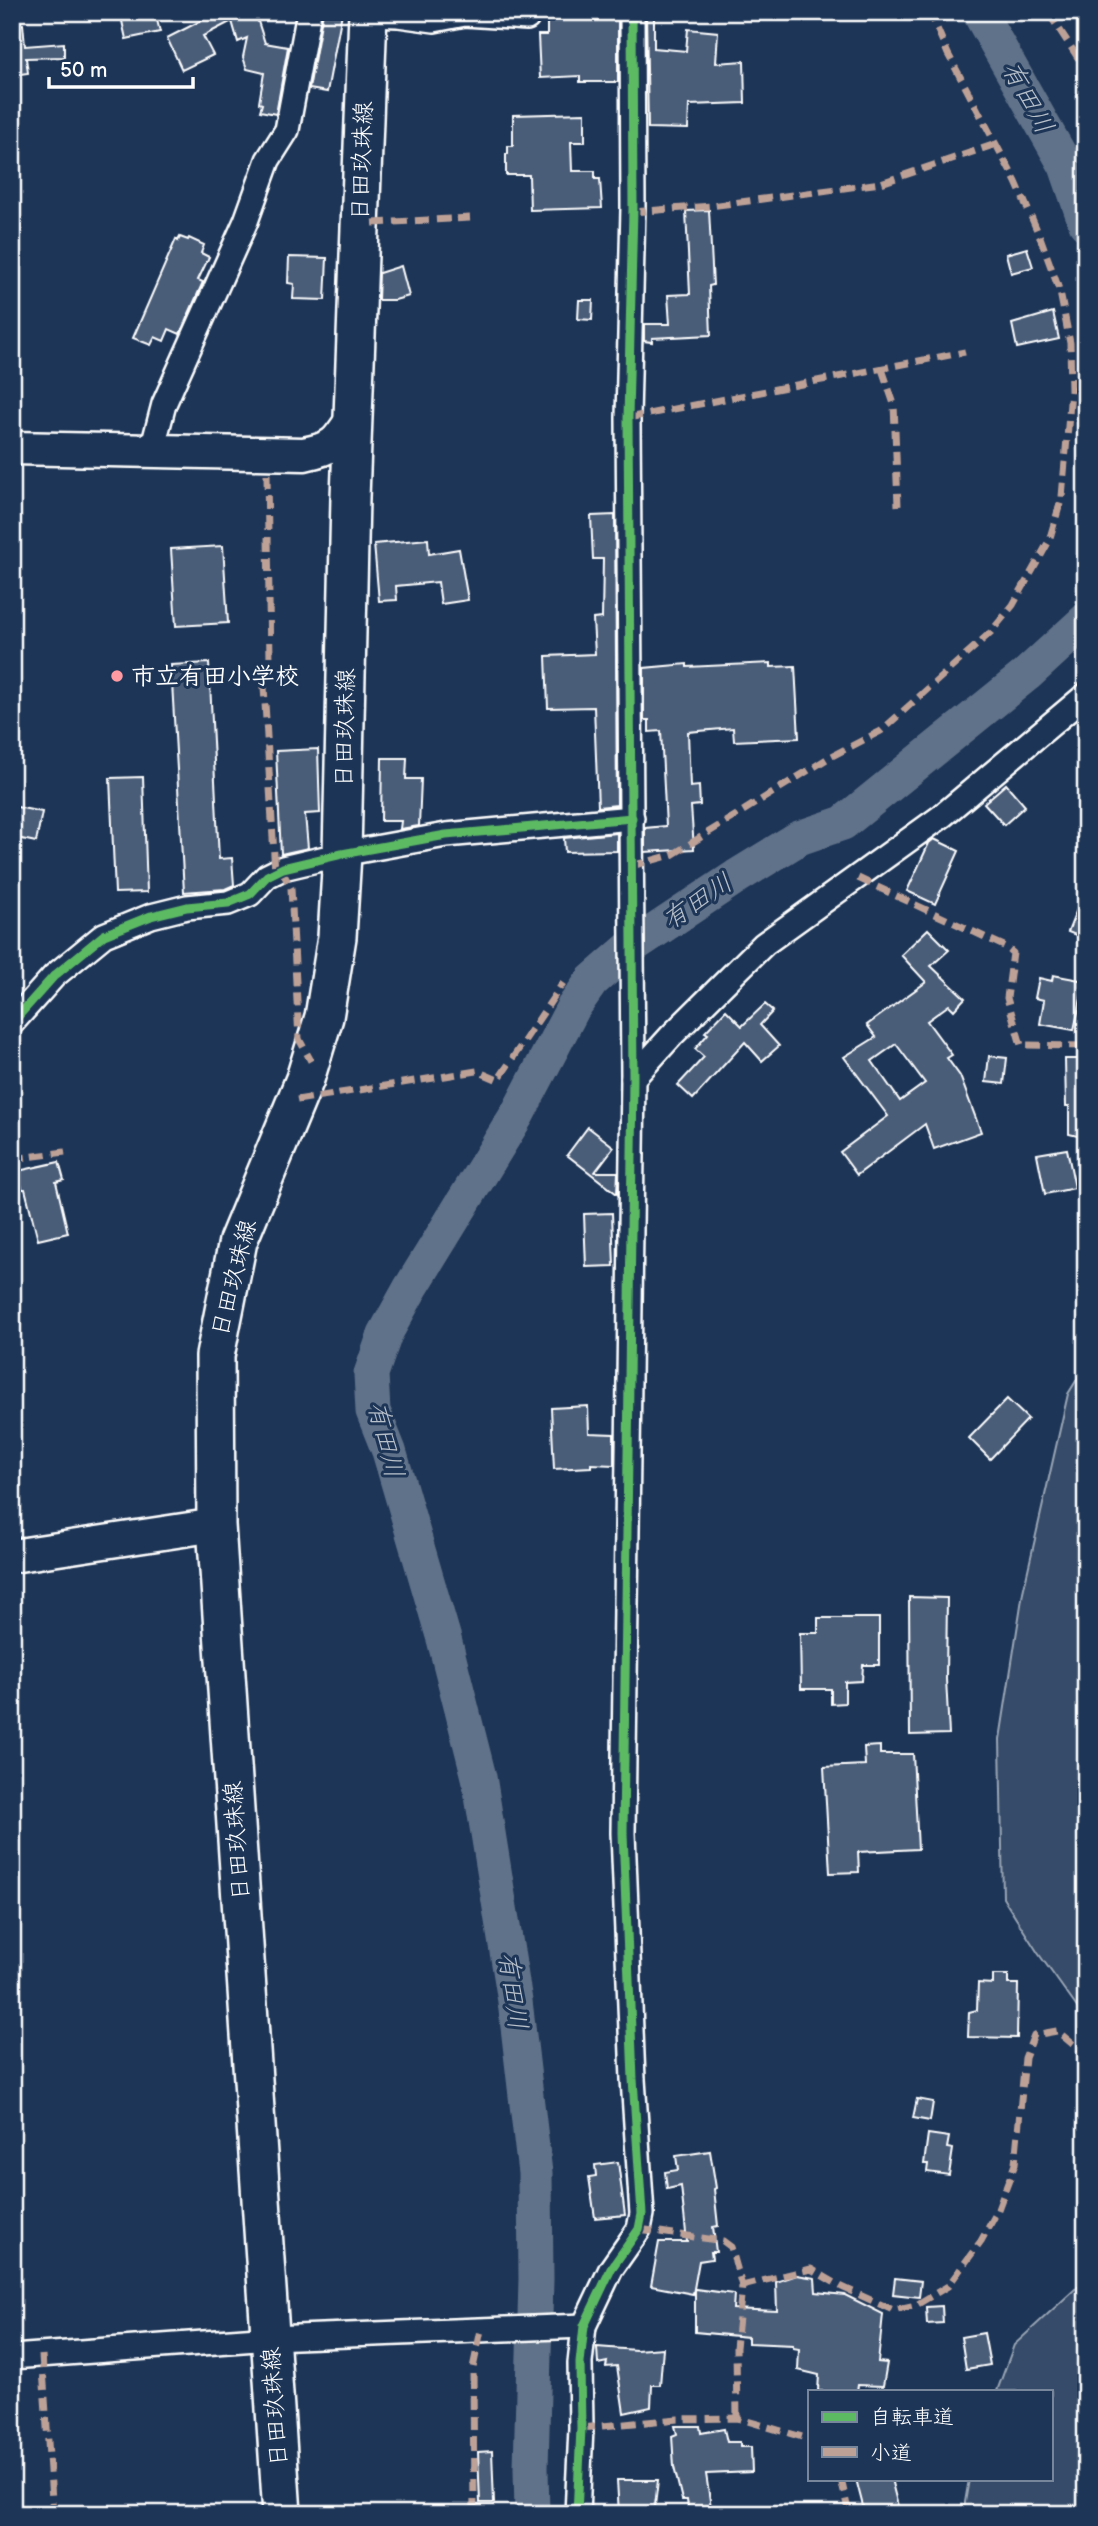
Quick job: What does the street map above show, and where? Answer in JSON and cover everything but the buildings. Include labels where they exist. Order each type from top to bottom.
[{"type":"main road","name":"日田玖珠線","points":[[282,2514],[216,1525],[215,1356],[238,1241],[305,1079],[324,1017],[337,937],[342,854],[350,498],[368,13]]},
{"type":"street","points":[[152,450],[164,404],[246,221],[268,160],[287,130],[309,12]]},
{"type":"street","points":[[577,2514],[581,2428],[580,2364],[584,2326],[611,2269],[639,2229],[642,2214],[633,2079],[623,1833],[633,1069],[628,432],[633,208],[632,12]]},
{"type":"street","points":[[368,13],[434,20],[465,13],[527,18]]},
{"type":"street","points":[[12,448],[304,454],[327,449],[342,435],[353,418]]},
{"type":"street","points":[[304,454],[329,466],[350,498]]},
{"type":"street","points":[[633,1069],[672,1035],[764,944],[942,816],[1086,695]]},
{"type":"street","points":[[12,1023],[54,976],[104,935],[151,916],[187,907],[228,904],[250,894],[267,876],[283,867],[446,835],[632,818]]},
{"type":"street","points":[[12,1556],[216,1525]]},
{"type":"street","points":[[12,2357],[270,2338],[584,2326]]},
{"type":"shaded area","points":[[1086,1365],[1086,2020],[1003,1898],[1000,1739],[1023,1592],[1068,1394]]},
{"type":"shaded area","points":[[1086,2279],[1086,2514],[963,2514],[969,2480],[1052,2480],[1052,2390],[997,2390],[1014,2345]]},
{"type":"waterway","name":"有田川","points":[[979,12],[1066,166],[1086,224]]},
{"type":"waterway","name":"有田川","points":[[532,2514],[535,2173],[515,2001],[479,1777],[444,1639],[389,1451],[373,1411],[371,1374],[385,1334],[410,1289],[518,1113],[573,1008],[592,981],[631,947],[736,877],[799,838],[843,823],[1026,675],[1086,620]]},
{"type":"marked path","points":[[631,866],[672,855],[830,757],[881,731],[991,632],[1013,605],[1049,541],[1062,497],[1071,391],[1070,343],[1060,292],[1016,182],[948,54],[930,12]]},
{"type":"marked path","points":[[1048,12],[1086,70]]},
{"type":"marked path","points":[[632,212],[711,206],[881,183],[996,144]]},
{"type":"marked path","points":[[373,223],[470,218]]},
{"type":"marked path","points":[[628,418],[965,352]]},
{"type":"marked path","points":[[882,369],[894,404],[898,506]]},
{"type":"marked path","points":[[267,474],[270,660],[264,686],[275,872]]},
{"type":"marked path","points":[[281,869],[291,888],[299,1039],[311,1061]]},
{"type":"marked path","points":[[858,878],[1004,946],[1013,953],[1007,998],[1021,1045],[1086,1046]]},
{"type":"marked path","points":[[297,1100],[477,1071],[498,1080],[563,983]]},
{"type":"marked path","points":[[12,1159],[65,1152]]},
{"type":"marked path","points":[[742,2286],[811,2269],[842,2287],[893,2310],[916,2305],[948,2286],[981,2241],[997,2212],[1015,2164],[1025,2058],[1034,2035],[1057,2031],[1086,2055]]},
{"type":"marked path","points":[[639,2229],[723,2241],[731,2247],[742,2286],[736,2348],[737,2418]]},
{"type":"marked path","points":[[474,2514],[473,2368],[481,2330]]},
{"type":"marked path","points":[[42,2355],[53,2514]]},
{"type":"marked path","points":[[581,2428],[678,2419],[737,2418],[808,2439]]},
{"type":"marked path","points":[[841,2480],[849,2514]]},
{"type":"cycle path","points":[[577,2514],[581,2428],[580,2363],[584,2326],[611,2269],[639,2229],[642,2214],[633,2079],[623,1833],[633,1078],[628,418],[633,208],[632,12]]},
{"type":"cycle path","points":[[12,1023],[54,976],[104,935],[151,916],[187,907],[228,903],[250,894],[267,876],[283,868],[446,835],[632,818]]},
{"type":"place","name":"市立有田小学校","points":[[117,676]]}]
